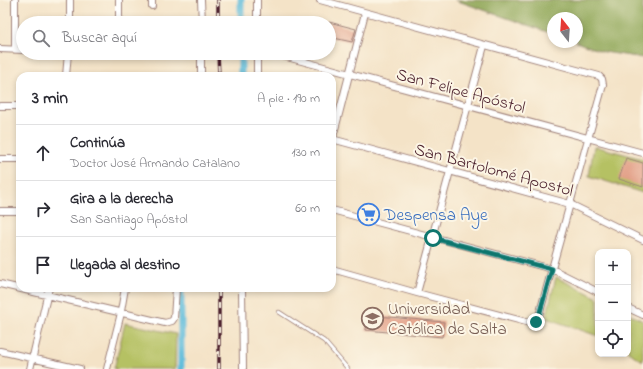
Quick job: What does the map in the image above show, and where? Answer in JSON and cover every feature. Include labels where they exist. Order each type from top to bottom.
[{"type":"street","points":[[0,49],[15,49],[15,0]]},
{"type":"street","points":[[70,0],[70,16]]},
{"type":"street","points":[[119,0],[119,16]]},
{"type":"street","points":[[201,0],[202,16]]},
{"type":"street","points":[[257,0],[257,16]]},
{"type":"street","points":[[320,0],[484,46],[599,76],[602,79],[603,84],[589,139],[536,322],[530,323],[417,294],[336,270]]},
{"type":"street","points":[[336,125],[365,13]]},
{"type":"street","points":[[417,294],[484,46]]},
{"type":"street","points":[[66,72],[67,60]]},
{"type":"street","points":[[201,60],[201,72]]},
{"type":"street","points":[[257,60],[257,72]]},
{"type":"street","name":"San Felipe Apóstol","points":[[298,60],[643,153]]},
{"type":"street","points":[[0,106],[16,106]]},
{"type":"street","name":"San Bartolomé Apostol","points":[[336,141],[570,204],[643,240]]},
{"type":"street","points":[[0,159],[16,159]]},
{"type":"street","points":[[0,211],[16,211]]},
{"type":"street","points":[[336,211],[552,269],[595,290]]},
{"type":"street","points":[[0,284],[16,288]]},
{"type":"street","points":[[34,292],[120,313],[170,323],[174,318],[176,292]]},
{"type":"street","points":[[30,369],[48,292]]},
{"type":"street","points":[[107,369],[124,292]]},
{"type":"street","points":[[242,292],[243,369]]},
{"type":"street","points":[[631,309],[643,315]]},
{"type":"street","points":[[0,351],[80,369]]},
{"type":"lane","points":[[279,312],[324,341],[348,369]]},
{"type":"green space","points":[[455,0],[643,0],[643,58],[604,52],[583,44],[583,12],[547,12],[547,32]]},
{"type":"green space","points":[[594,146],[643,159],[643,193],[589,176]]},
{"type":"green space","points":[[556,277],[595,296],[595,335],[546,318]]},
{"type":"green space","points":[[631,315],[643,321],[643,361],[631,354]]},
{"type":"green space","points":[[125,323],[176,334],[175,369],[114,369]]},
{"type":"building","points":[[336,24],[356,29],[352,42],[336,39]]},
{"type":"building","points":[[626,158],[643,163],[643,187],[619,179]]},
{"type":"building","points":[[367,315],[444,322],[442,337],[366,330]]},
{"type":"waterway","points":[[241,0],[241,16]]},
{"type":"waterway","points":[[241,60],[241,72]]},
{"type":"waterway","points":[[181,292],[181,369]]},
{"type":"railway","points":[[218,0],[218,16]]},
{"type":"railway","points":[[218,60],[219,72]]},
{"type":"railway","points":[[219,292],[219,369]]},
{"type":"place","name":"Despensa Aye","points":[[369,214]]},
{"type":"place","name":"Universidad Católica de Salta","points":[[373,318]]},
{"type":"route","points":[[433,238],[552,269],[536,322]]}]
